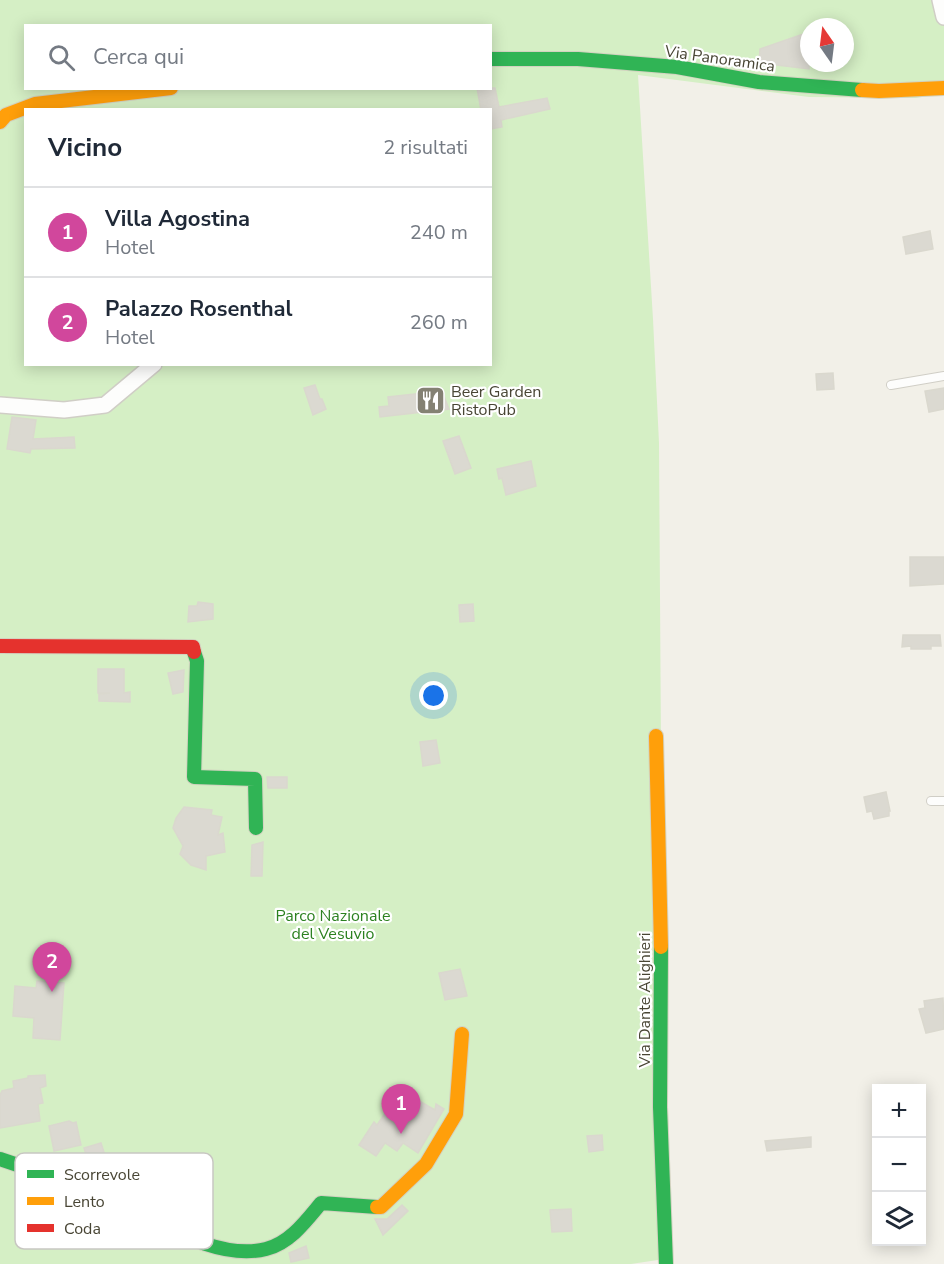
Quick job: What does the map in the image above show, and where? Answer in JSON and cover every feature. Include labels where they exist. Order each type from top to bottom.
[{"type":"street","points":[[940,0],[944,18]]},
{"type":"street","name":"Via Panoramica","points":[[492,59],[578,59],[677,67],[759,82],[879,91],[944,88]]},
{"type":"street","points":[[2,116],[35,104],[154,90]]},
{"type":"street","points":[[0,405],[64,410],[105,405],[152,366]]},
{"type":"street","points":[[0,646],[193,647],[197,661],[194,777],[255,779],[256,828]]},
{"type":"street","name":"Via Dante Alighieri","points":[[656,736],[662,980],[660,1107],[666,1264]]},
{"type":"street","points":[[213,1244],[250,1251],[265,1249],[281,1243],[300,1228],[321,1203],[381,1208],[426,1164],[456,1114],[462,1034]]},
{"type":"street","points":[[0,1159],[15,1163]]},
{"type":"lane","points":[[891,385],[944,376]]},
{"type":"lane","points":[[932,801],[944,801]]},
{"type":"green space","name":"Parco Nazionale del Vesuvio","points":[[0,0],[944,0],[944,93],[916,98],[809,97],[638,75],[659,443],[661,747],[671,1258],[631,1264],[0,1264]]},
{"type":"building","points":[[800,35],[800,68],[759,63],[760,49]]},
{"type":"building","points":[[495,88],[499,107],[547,98],[550,109],[501,120],[502,127],[492,129],[492,108],[481,108],[477,90]]},
{"type":"building","points":[[930,231],[933,249],[906,254],[903,237]]},
{"type":"building","points":[[833,373],[834,389],[817,390],[816,374]]},
{"type":"building","points":[[315,385],[326,409],[313,415],[304,388]]},
{"type":"building","points":[[944,388],[944,409],[929,412],[925,391]]},
{"type":"building","points":[[442,391],[449,409],[380,417],[379,407],[389,406],[388,397]]},
{"type":"building","points":[[12,417],[36,420],[33,439],[74,437],[75,448],[31,449],[30,453],[7,449]]},
{"type":"building","points":[[459,436],[471,468],[455,474],[443,441]]},
{"type":"building","points":[[531,461],[536,486],[506,495],[497,469]]},
{"type":"building","points":[[910,557],[944,557],[944,584],[910,586]]},
{"type":"building","points":[[198,602],[213,604],[213,619],[188,622],[189,606],[197,606]]},
{"type":"building","points":[[473,604],[474,621],[460,622],[459,605]]},
{"type":"building","points":[[903,635],[940,635],[941,646],[931,646],[931,649],[902,647]]},
{"type":"building","points":[[98,669],[124,669],[124,693],[130,692],[130,702],[99,701],[99,694],[110,693],[98,693]]},
{"type":"building","points":[[184,670],[183,692],[173,694],[168,673]]},
{"type":"building","points":[[436,740],[440,763],[423,766],[420,742]]},
{"type":"building","points":[[267,777],[287,777],[287,788],[268,788]]},
{"type":"building","points":[[886,792],[889,816],[874,819],[872,811],[867,812],[864,797]]},
{"type":"building","points":[[184,807],[212,810],[211,815],[222,817],[218,835],[223,833],[225,852],[206,856],[206,870],[191,865],[180,854],[183,846],[173,828],[176,818]]},
{"type":"building","points":[[263,842],[262,876],[251,876],[252,845]]},
{"type":"building","points":[[460,969],[467,996],[445,1000],[439,973]]},
{"type":"building","points":[[37,981],[64,983],[60,1040],[33,1038],[34,1018],[13,1016],[15,986],[36,988]]},
{"type":"building","points":[[943,998],[944,1029],[926,1033],[919,1009],[925,1008],[924,1001]]},
{"type":"building","points":[[45,1075],[46,1086],[40,1088],[43,1103],[38,1104],[40,1121],[0,1128],[2,1091],[14,1088],[13,1081],[28,1078],[28,1076]]},
{"type":"building","points":[[421,1102],[435,1110],[436,1104],[444,1109],[418,1153],[403,1143],[397,1151],[385,1143],[376,1156],[359,1145],[374,1122],[377,1125],[386,1112],[395,1118],[402,1107],[413,1114]]},
{"type":"building","points":[[69,1121],[76,1122],[81,1145],[54,1151],[49,1126]]},
{"type":"building","points":[[602,1135],[603,1150],[589,1152],[587,1136]]},
{"type":"building","points":[[811,1137],[811,1147],[767,1151],[765,1141]]},
{"type":"building","points":[[101,1143],[104,1153],[86,1153],[84,1148]]},
{"type":"building","points":[[402,1205],[408,1211],[383,1235],[375,1219],[387,1219]]},
{"type":"building","points":[[571,1209],[572,1231],[552,1232],[550,1210]]},
{"type":"building","points":[[306,1246],[309,1258],[291,1262],[289,1253]]},
{"type":"traffic: fast","points":[[492,59],[578,59],[677,67],[759,82],[862,90]]},
{"type":"traffic: fast","points":[[194,652],[197,661],[194,777],[255,779],[256,828]]},
{"type":"traffic: fast","points":[[661,947],[660,1107],[666,1264]]},
{"type":"traffic: fast","points":[[0,1159],[15,1164]]},
{"type":"traffic: fast","points":[[213,1246],[246,1251],[275,1246],[290,1237],[321,1203],[377,1207]]},
{"type":"traffic: slow","points":[[862,90],[944,88]]},
{"type":"traffic: slow","points":[[24,108],[35,104],[154,90]]},
{"type":"traffic: slow","points":[[0,122],[6,115],[24,108]]},
{"type":"traffic: slow","points":[[656,736],[661,947]]},
{"type":"traffic: slow","points":[[377,1207],[381,1207],[426,1164],[456,1114],[462,1034]]},
{"type":"traffic: jam","points":[[0,646],[193,647],[194,652]]},
{"type":"place","name":"Beer Garden RistoPub","points":[[430,400]]},
{"type":"place","name":"Palazzo Rosenthal","points":[[52,992]]},
{"type":"place","name":"Villa Agostina","points":[[401,1134]]}]
